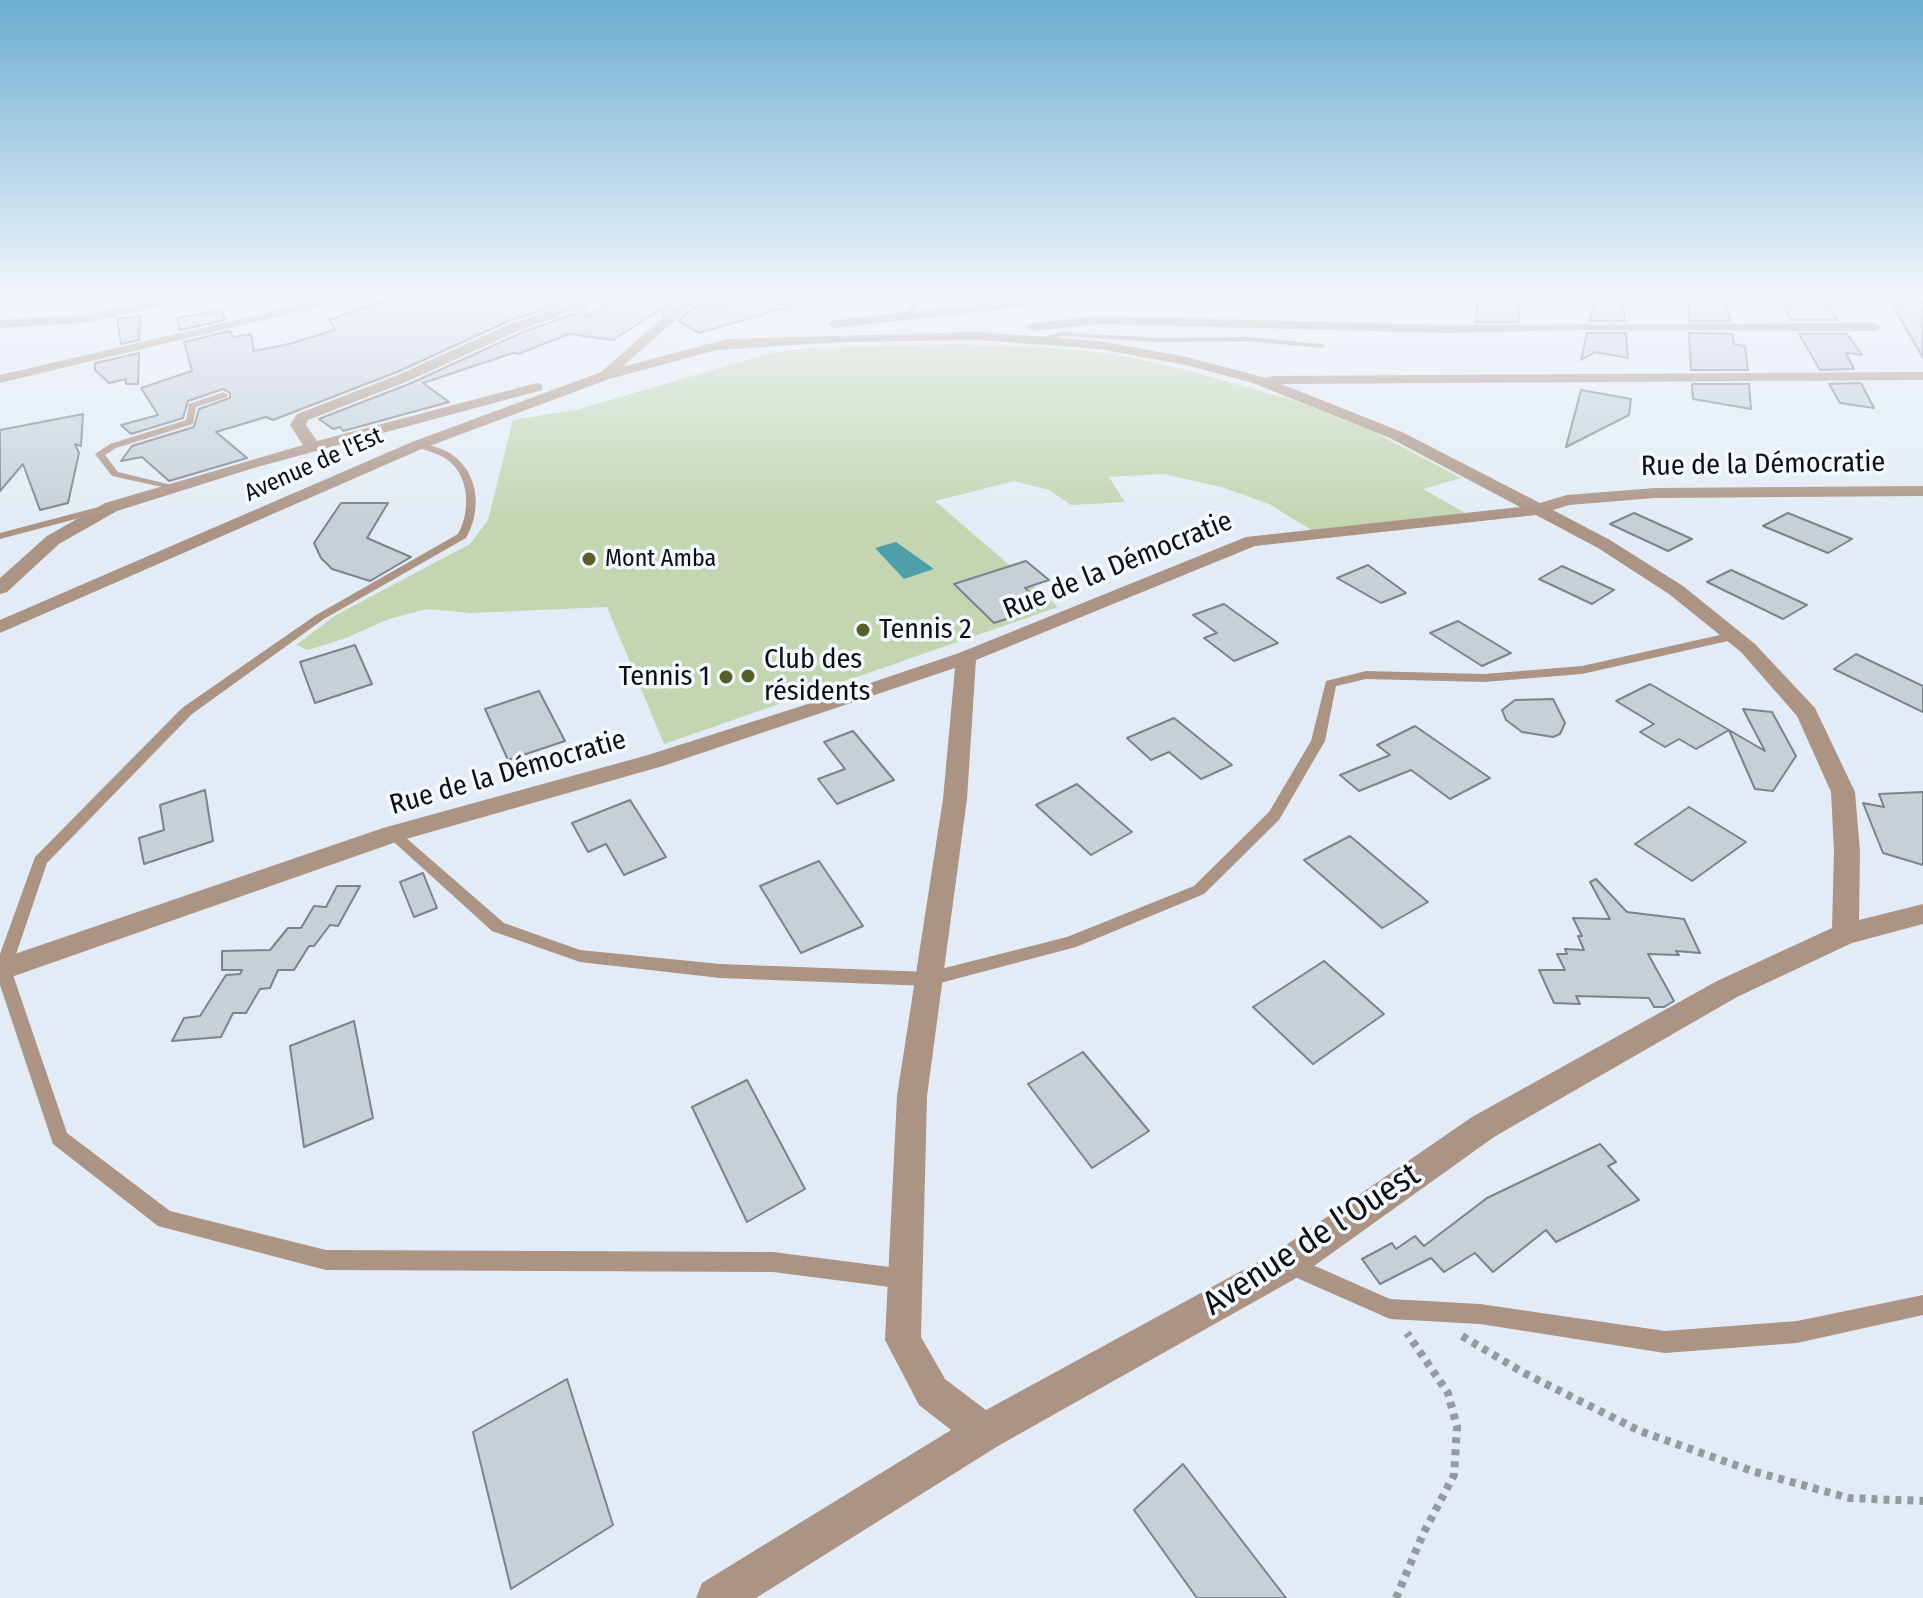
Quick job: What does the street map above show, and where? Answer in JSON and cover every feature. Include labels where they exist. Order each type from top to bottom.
[{"type":"street","points":[[0,379],[32,372]]},
{"type":"street","points":[[312,446],[298,425],[302,417],[417,372]]},
{"type":"street","points":[[0,588],[53,540],[111,507],[312,446],[535,387],[604,376],[609,372]]},
{"type":"street","name":"Avenue de l'Est","points":[[0,627],[418,445],[620,372]]},
{"type":"street","points":[[1222,372],[1258,380],[1396,435],[1604,544],[1664,582],[1748,648],[1807,713],[1843,792],[1847,851],[1845,934]]},
{"type":"street","points":[[1258,380],[1923,376]]},
{"type":"street","name":"Rue de la Démocratie","points":[[2,970],[392,834],[655,761],[966,657],[1252,541],[1537,510],[1567,500],[1655,493],[1923,491]]},
{"type":"street","points":[[966,657],[955,799],[912,1096],[903,1340],[932,1392],[984,1432]]},
{"type":"street","name":"Avenue de l'Ouest","points":[[717,1598],[984,1432],[1288,1264],[1483,1127],[1727,989],[1845,934],[1923,914]]},
{"type":"lane","points":[[173,488],[115,474],[100,454],[113,446],[190,422],[192,406],[224,395]]},
{"type":"lane","points":[[418,445],[454,460],[471,490],[466,529],[462,536],[320,617],[181,716],[40,861],[2,970],[60,1138],[165,1219],[326,1260],[773,1262],[905,1279]]},
{"type":"lane","points":[[0,536],[111,507]]},
{"type":"lane","points":[[392,834],[498,927],[580,956],[720,971],[929,979],[1070,943],[1199,890],[1274,816],[1318,741],[1330,684],[1366,675],[1484,678],[1582,670],[1733,636]]},
{"type":"lane","points":[[1288,1264],[1390,1309],[1480,1314],[1665,1342],[1797,1332],[1923,1305]]},
{"type":"path","points":[[1390,1309],[1448,1393],[1457,1427],[1454,1475],[1423,1534],[1396,1598]]},
{"type":"path","points":[[1421,1311],[1524,1373],[1640,1431],[1752,1471],[1849,1498],[1923,1501]]},
{"type":"green space","points":[[707,372],[1192,372],[1296,401],[1374,432],[1461,478],[1423,489],[1471,516],[1316,533],[1269,504],[1221,487],[1164,474],[1109,477],[1125,502],[1071,505],[1049,490],[1014,481],[935,501],[1058,607],[664,744],[607,607],[472,613],[426,609],[386,620],[346,638],[308,650],[296,645],[336,615],[470,544],[488,520],[513,420],[580,409]]},
{"type":"water","points":[[896,542],[934,569],[904,579],[875,548]]},
{"type":"building","points":[[97,372],[138,372],[138,384],[126,384],[126,379],[109,383]]},
{"type":"building","points":[[190,372],[398,372],[273,420],[266,417],[216,432],[247,458],[169,481],[142,457],[121,461],[132,446],[194,427],[199,409],[230,398],[230,393],[223,389],[188,401],[183,418],[131,434],[121,425],[158,415],[141,388]]},
{"type":"building","points":[[436,372],[457,372],[423,383],[449,402],[343,431],[340,427],[333,429],[319,419]]},
{"type":"building","points":[[1861,383],[1874,408],[1840,403],[1829,384]]},
{"type":"building","points":[[1692,384],[1749,384],[1751,409],[1693,399]]},
{"type":"building","points":[[1581,390],[1631,399],[1629,415],[1566,447]]},
{"type":"building","points":[[83,414],[81,446],[75,444],[79,453],[68,503],[40,510],[23,464],[0,491],[0,430]]},
{"type":"building","points":[[341,503],[388,503],[367,538],[411,557],[370,581],[332,569],[321,558],[314,543]]},
{"type":"building","points":[[1634,513],[1692,539],[1668,551],[1610,524]]},
{"type":"building","points":[[1788,513],[1852,539],[1828,553],[1763,526]]},
{"type":"building","points":[[1026,561],[1049,580],[1025,588],[1045,606],[994,623],[954,584]]},
{"type":"building","points":[[1368,565],[1406,593],[1381,603],[1337,578]]},
{"type":"building","points":[[1562,566],[1614,590],[1592,604],[1539,579]]},
{"type":"building","points":[[1731,570],[1807,605],[1783,619],[1707,582]]},
{"type":"building","points":[[1224,604],[1278,643],[1234,661],[1204,638],[1217,633],[1193,615]]},
{"type":"building","points":[[1458,621],[1511,653],[1482,666],[1430,633]]},
{"type":"building","points":[[355,645],[372,684],[315,703],[300,662]]},
{"type":"building","points":[[1856,654],[1923,686],[1923,712],[1834,669]]},
{"type":"building","points":[[1650,684],[1729,730],[1696,749],[1679,739],[1665,747],[1640,732],[1654,724],[1616,701]]},
{"type":"building","points":[[539,691],[565,741],[508,760],[485,709]]},
{"type":"building","points":[[1553,699],[1565,723],[1560,734],[1553,737],[1522,732],[1506,720],[1502,710],[1515,700]]},
{"type":"building","points":[[1743,709],[1772,712],[1796,756],[1773,791],[1755,789],[1729,730],[1765,751]]},
{"type":"building","points":[[1174,718],[1232,765],[1201,779],[1169,752],[1151,760],[1127,738]]},
{"type":"building","points":[[1415,726],[1490,778],[1450,799],[1411,770],[1359,791],[1340,775],[1390,755],[1377,745]]},
{"type":"building","points":[[853,731],[894,780],[837,804],[818,779],[845,769],[824,742]]},
{"type":"building","points":[[1077,784],[1132,832],[1091,855],[1036,805]]},
{"type":"building","points":[[205,790],[213,841],[144,864],[139,838],[164,830],[160,805]]},
{"type":"building","points":[[1923,792],[1923,865],[1883,853],[1863,803],[1884,807],[1879,794]]},
{"type":"building","points":[[630,800],[666,857],[624,875],[606,844],[588,852],[572,823]]},
{"type":"building","points":[[1689,807],[1746,842],[1692,881],[1635,844]]},
{"type":"building","points":[[1350,836],[1428,902],[1382,928],[1304,860]]},
{"type":"building","points":[[819,861],[863,926],[801,953],[760,886]]},
{"type":"building","points":[[423,873],[437,908],[414,917],[400,882]]},
{"type":"building","points":[[1596,879],[1627,912],[1684,919],[1700,953],[1676,951],[1679,955],[1648,954],[1674,1001],[1664,1007],[1654,1007],[1649,998],[1576,996],[1580,1004],[1554,1003],[1539,970],[1565,970],[1557,954],[1567,954],[1565,949],[1584,950],[1578,936],[1582,936],[1573,918],[1610,919],[1590,882]]},
{"type":"building","points":[[337,886],[360,886],[338,926],[330,925],[314,946],[309,946],[294,970],[278,970],[270,988],[260,989],[246,1013],[233,1013],[221,1037],[172,1041],[184,1018],[200,1016],[226,975],[240,974],[242,970],[222,970],[222,951],[270,950],[288,928],[301,928],[314,906],[326,907]]},
{"type":"building","points":[[1324,961],[1384,1014],[1313,1064],[1253,1007]]},
{"type":"building","points":[[354,1021],[373,1118],[304,1147],[290,1046]]},
{"type":"building","points":[[1083,1052],[1149,1131],[1092,1168],[1028,1084]]},
{"type":"building","points":[[747,1080],[805,1189],[747,1222],[692,1107]]},
{"type":"building","points":[[1600,1144],[1616,1162],[1608,1166],[1639,1200],[1556,1242],[1546,1230],[1493,1272],[1475,1253],[1444,1272],[1431,1258],[1380,1284],[1362,1259],[1392,1243],[1396,1249],[1415,1236],[1424,1246],[1487,1198]]},
{"type":"building","points":[[567,1379],[613,1525],[511,1589],[473,1432]]},
{"type":"building","points":[[1183,1464],[1286,1598],[1197,1598],[1134,1510]]},
{"type":"place","name":"Mont Amba","points":[[589,559]]},
{"type":"place","name":"Tennis 2","points":[[863,630]]},
{"type":"place","name":"Club des résidents","points":[[748,676]]},
{"type":"place","name":"Tennis 1","points":[[726,677]]}]
